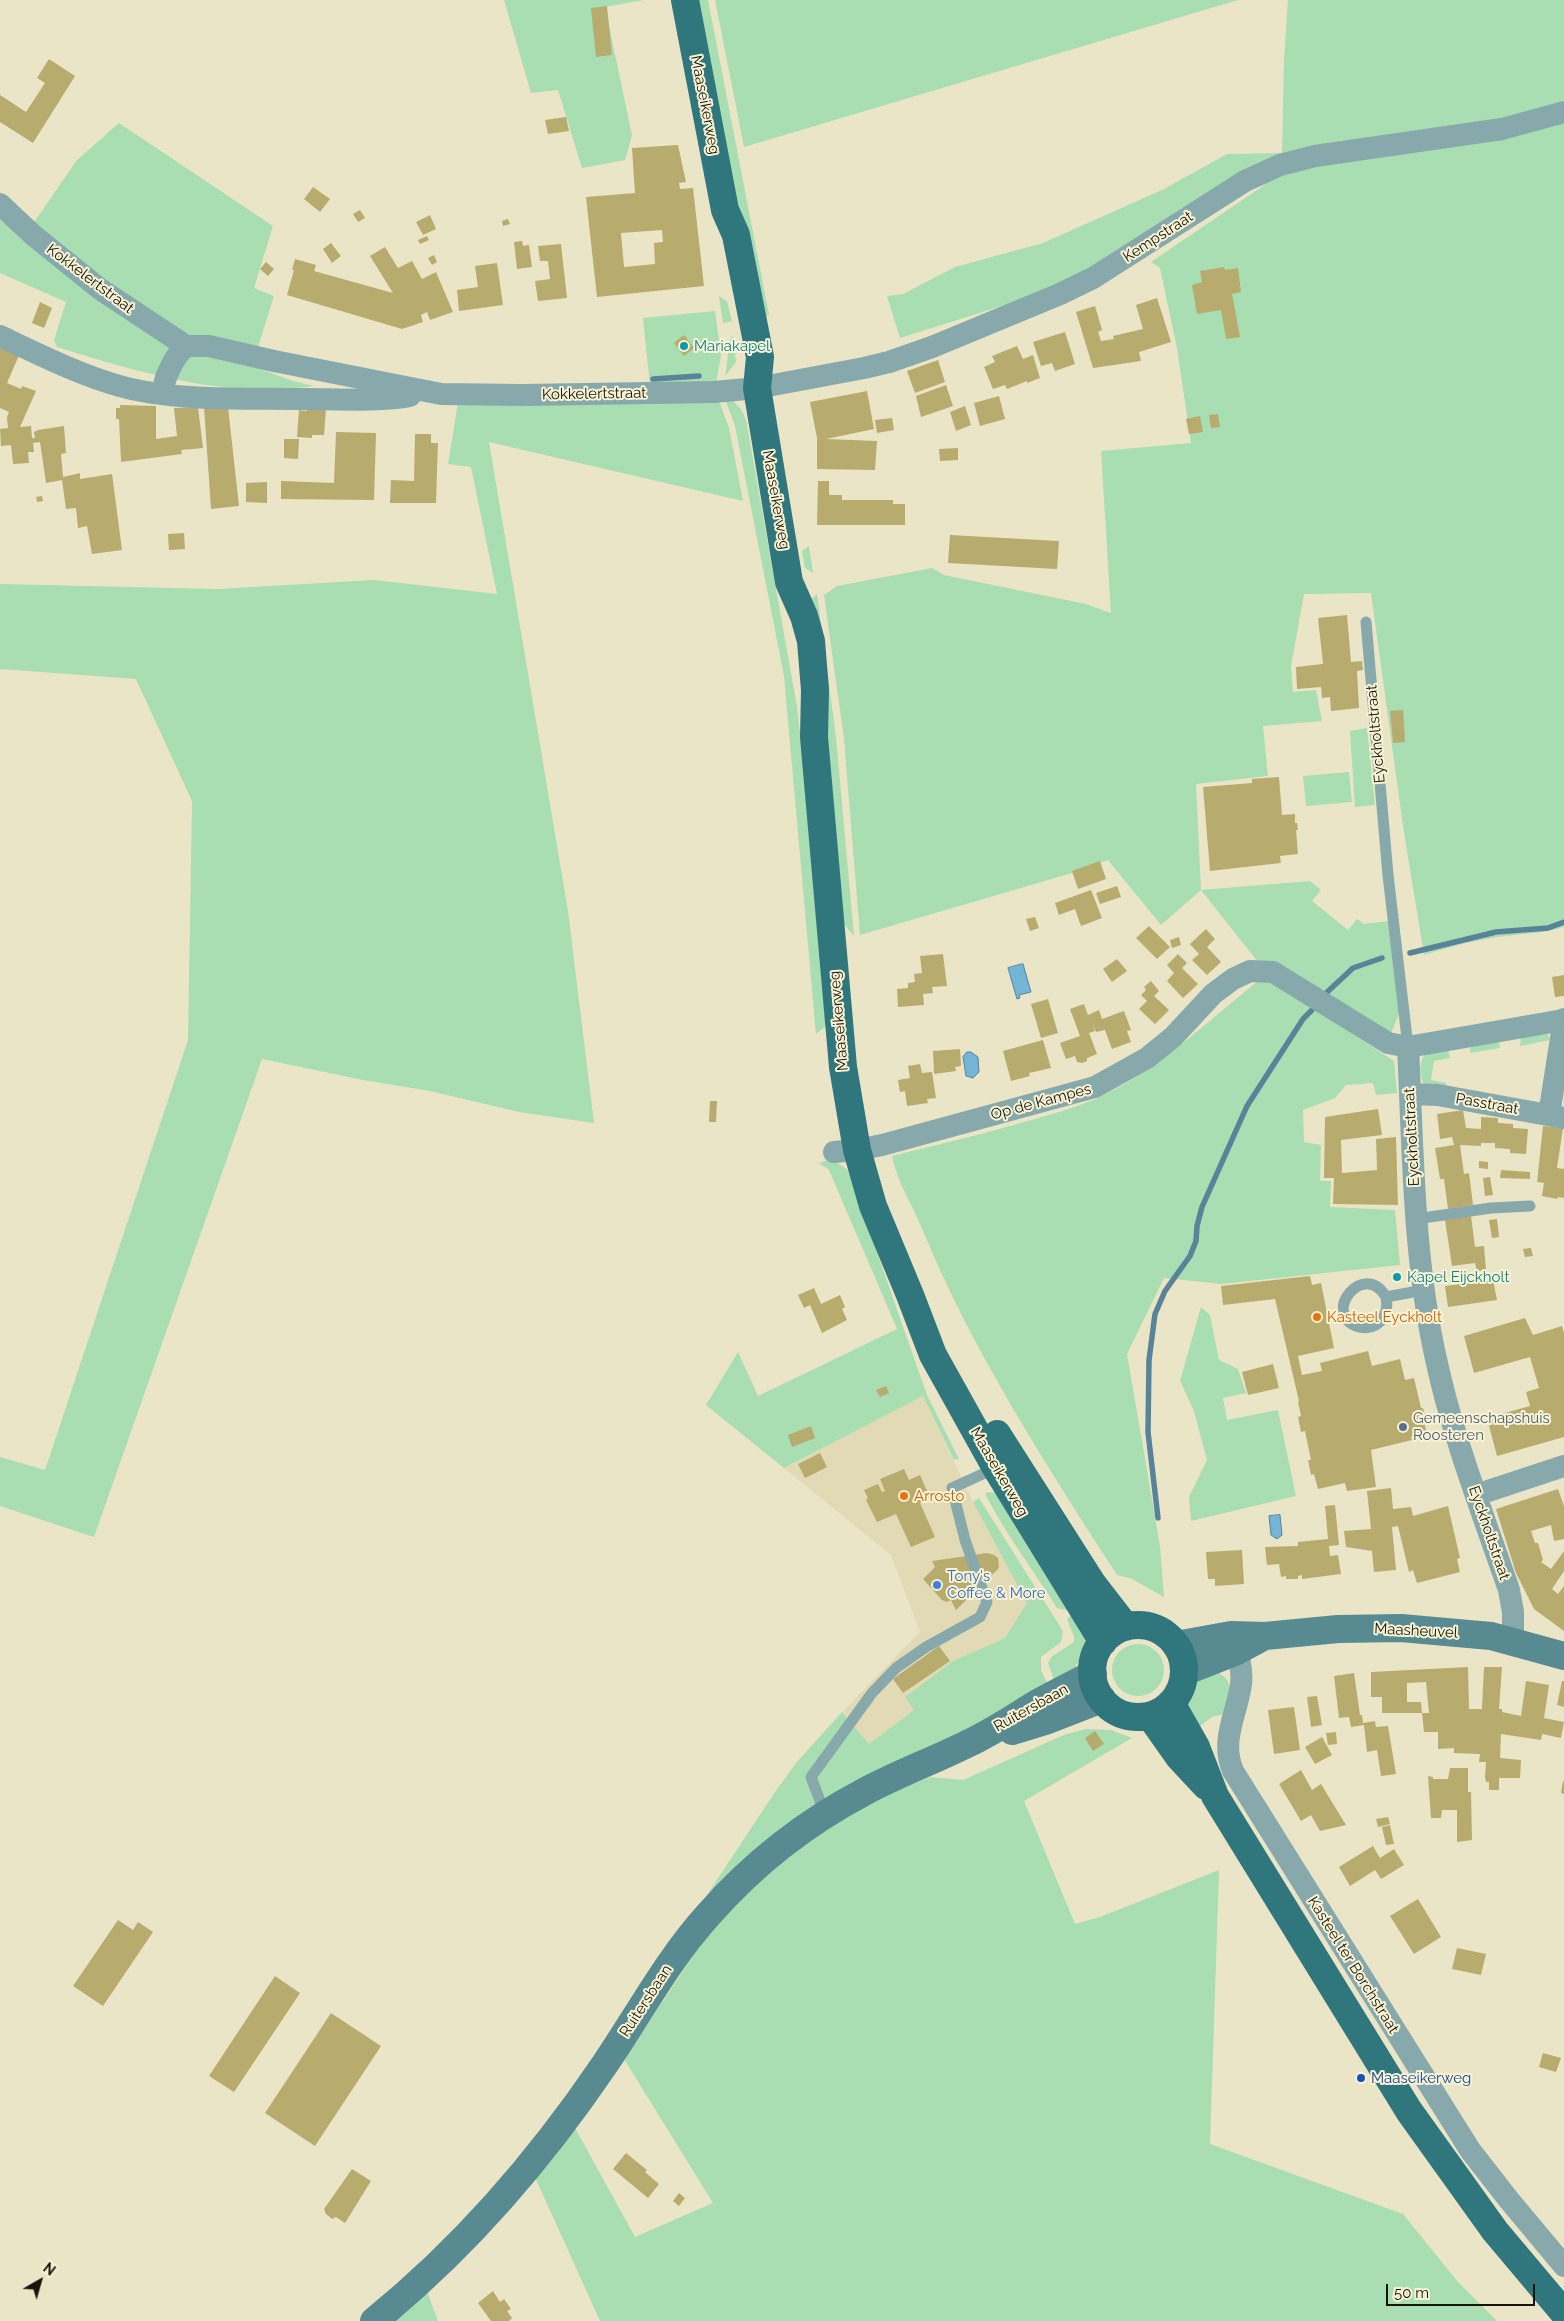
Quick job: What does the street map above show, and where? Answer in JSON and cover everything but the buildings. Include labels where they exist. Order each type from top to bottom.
[{"type":"main road","name":"Maaseikerweg","points":[[685,0],[725,210],[736,235],[760,357],[757,388],[789,582],[787,611],[800,692],[814,737],[843,1067],[858,1149],[873,1206],[910,1294],[948,1350],[1004,1464],[1103,1642]]},
{"type":"main road","name":"Maaseikerweg","points":[[1004,1464],[1126,1627]]},
{"type":"main road","points":[[1126,1627],[1154,1628],[1166,1635],[1176,1645],[1182,1658],[1184,1672],[1182,1687],[1161,1710],[1126,1716],[1111,1708],[1097,1687],[1095,1657],[1103,1642],[1113,1633],[1126,1627]]},
{"type":"main road","points":[[1161,1710],[1196,1747],[1215,1796],[1409,2111],[1495,2231],[1564,2313]]},
{"type":"street","name":"Kempstraat","points":[[757,388],[889,362],[932,347],[1052,298],[1107,269],[1245,181],[1280,165],[1314,156],[1502,129],[1564,112]]},
{"type":"street","name":"Kokkelertstraat","points":[[0,204],[33,235],[100,289],[186,346],[209,346],[274,361],[441,394],[522,396],[681,393],[757,388]]},
{"type":"street","name":"Kokkelertstraat","points":[[0,336],[111,383],[139,391],[162,394],[313,399],[402,398],[431,392]]},
{"type":"street","points":[[162,394],[174,361],[179,352],[186,346]]},
{"type":"street","name":"Op de Kampes","points":[[858,1149],[1095,1088],[1147,1058],[1173,1037],[1213,994],[1233,978],[1250,971],[1273,972],[1388,1043],[1408,1046]]},
{"type":"street","points":[[1408,1046],[1563,1020],[1556,1116]]},
{"type":"street","name":"Eyckholtstraat","points":[[1408,1046],[1416,1219],[1424,1290],[1435,1358],[1454,1432],[1509,1590],[1513,1612],[1513,1641]]},
{"type":"street","name":"Passtraat","points":[[1410,1094],[1438,1095],[1556,1116]]},
{"type":"street","points":[[1476,1495],[1564,1466]]},
{"type":"street","name":"Maasheuvel","points":[[1176,1645],[1234,1643],[1265,1636],[1338,1629],[1401,1628],[1491,1636],[1564,1656]]},
{"type":"street","name":"Maasheuvel","points":[[1184,1672],[1234,1643]]},
{"type":"street","name":"Kasteel ter Borchstraat","points":[[1234,1643],[1241,1668],[1241,1684],[1231,1723],[1227,1749],[1233,1771],[1470,2150],[1564,2266]]},
{"type":"street","name":"Ruitersbaan","points":[[374,2321],[481,2222],[525,2171],[570,2114],[674,1958],[709,1914],[754,1869],[794,1835],[825,1814],[882,1783],[970,1743],[1040,1702],[1097,1687]]},
{"type":"lane","name":"Eyckholtstraat","points":[[1366,622],[1388,875],[1408,1046]]},
{"type":"lane","points":[[1416,1219],[1491,1208],[1530,1206]]},
{"type":"lane","points":[[1386,1297],[1424,1290]]},
{"type":"lane","points":[[825,1814],[811,1777],[872,1693],[896,1668],[926,1647],[980,1617],[986,1602],[965,1540],[952,1488],[1004,1464]]},
{"type":"shaded area","points":[[923,1396],[973,1502],[1028,1603],[1005,1638],[953,1661],[905,1697],[914,1710],[869,1744],[842,1712],[920,1632],[891,1555],[784,1468]]},
{"type":"green space","points":[[504,0],[644,0],[605,7],[632,135],[625,160],[582,168],[558,90],[531,93]]},
{"type":"green space","points":[[696,0],[708,0],[769,315],[761,317],[745,250]]},
{"type":"green space","points":[[715,0],[1238,0],[744,147]]},
{"type":"green space","points":[[1288,0],[1564,0],[1564,927],[1543,932],[1476,941],[1424,955],[1403,826],[1371,593],[1304,594],[1291,666],[1293,692],[1316,690],[1322,721],[1263,726],[1268,776],[1196,784],[1201,890],[1161,925],[1108,860],[1072,873],[860,935],[844,739],[824,595],[837,586],[932,568],[944,575],[1086,604],[1111,613],[1101,451],[1191,443],[1177,348],[1160,268],[1151,262],[1263,186],[1282,154],[1252,167],[1108,263],[1005,305],[900,338],[887,296],[903,294],[955,267],[1043,243],[1164,189],[1227,154],[1282,153],[1284,60]]},
{"type":"green space","points":[[119,123],[273,226],[254,288],[274,296],[252,366],[293,381],[314,386],[248,389],[216,386],[152,374],[57,347],[54,340],[66,302],[0,273],[0,210],[26,234],[77,160]]},
{"type":"green space","points":[[719,296],[727,301],[732,321],[723,323]]},
{"type":"green space","points":[[715,311],[721,355],[716,384],[650,386],[643,318]]},
{"type":"green space","points":[[733,335],[736,362],[725,376],[729,343]]},
{"type":"green space","points":[[718,398],[729,428],[743,501],[489,442],[568,911],[594,1123],[519,1112],[430,1091],[363,1080],[262,1059],[94,1537],[0,1506],[0,1457],[45,1470],[188,1040],[192,801],[136,679],[0,669],[0,584],[218,589],[374,580],[497,594],[471,467],[448,464],[458,402]]},
{"type":"green space","points":[[731,399],[741,409],[746,420],[797,707],[806,786],[826,1026],[816,1034],[784,676],[735,426],[726,402]]},
{"type":"green space","points":[[809,546],[813,573],[805,568],[802,551]]},
{"type":"green space","points":[[817,594],[836,737],[854,936],[844,924],[810,600]]},
{"type":"green space","points":[[1367,728],[1375,805],[1355,807],[1350,731]]},
{"type":"green space","points":[[1349,772],[1352,802],[1306,806],[1303,776]]},
{"type":"green space","points":[[1310,881],[1321,890],[1312,901],[1348,930],[1357,919],[1364,924],[1389,921],[1401,1008],[1391,1034],[1258,962],[1201,890]]},
{"type":"green space","points":[[1269,979],[1394,1061],[1397,1093],[1376,1095],[1373,1083],[1346,1085],[1335,1098],[1303,1110],[1304,1142],[1321,1145],[1320,1181],[1331,1181],[1330,1207],[1395,1210],[1400,1265],[1222,1284],[1164,1278],[1127,1354],[1160,1546],[1164,1597],[1130,1578],[1117,1575],[1063,1491],[1011,1405],[963,1317],[901,1183],[892,1156],[1017,1124],[1098,1098],[1127,1083],[1166,1056],[1258,981]]},
{"type":"green space","points":[[1548,1034],[1550,1040],[1520,1046],[1521,1037]]},
{"type":"green space","points":[[1499,1042],[1500,1048],[1470,1053],[1471,1045]]},
{"type":"green space","points":[[1448,1050],[1450,1058],[1434,1061],[1431,1080],[1446,1083],[1446,1085],[1426,1087],[1420,1071],[1424,1055]]},
{"type":"green space","points":[[831,1159],[848,1170],[927,1395],[959,1459],[954,1460],[923,1396],[784,1468],[706,1405],[738,1352],[758,1396],[897,1329],[829,1170],[819,1163]]},
{"type":"green space","points":[[1201,1307],[1210,1315],[1219,1360],[1238,1369],[1246,1393],[1223,1398],[1227,1420],[1278,1410],[1296,1496],[1191,1521],[1189,1497],[1207,1460],[1194,1411],[1180,1381]]},
{"type":"green space","points":[[989,1492],[997,1493],[1074,1605],[1066,1610],[1057,1608],[993,1509],[985,1494]]},
{"type":"green space","points":[[979,1498],[1063,1631],[1061,1642],[1041,1657],[1041,1670],[1050,1689],[701,1904],[796,1763],[842,1712],[869,1744],[914,1710],[905,1697],[953,1661],[1005,1638],[1027,1603],[973,1502]]},
{"type":"green space","points":[[1077,1610],[1083,1620],[1087,1648],[1067,1680],[1056,1686],[1048,1663],[1051,1657],[1074,1642],[1067,1619]]},
{"type":"green space","points":[[1133,1644],[1143,1644],[1157,1651],[1164,1665],[1164,1675],[1157,1689],[1143,1696],[1133,1696],[1123,1692],[1116,1685],[1112,1675],[1112,1665],[1116,1655],[1123,1648]]},
{"type":"green space","points":[[1214,1671],[1221,1674],[1229,1683],[1230,1689],[1224,1714],[1212,1717],[1195,1730],[1188,1712],[1187,1694],[1195,1679],[1203,1674]]},
{"type":"green space","points":[[1086,1729],[1111,1730],[1132,1738],[1024,1801],[1075,1924],[1100,1917],[1219,1870],[1210,2144],[1403,2214],[1458,2282],[1497,2321],[600,2321],[534,2175],[574,2126],[635,2237],[713,2203],[624,2059],[708,1934],[734,1903],[802,1842],[891,1792],[931,1777],[963,1780],[1066,1734]]},
{"type":"green space","points":[[426,2289],[438,2321],[389,2321]]},
{"type":"water","points":[[1023,964],[1031,992],[1019,995],[1020,998],[1017,999],[1008,968]]},
{"type":"water","points":[[967,1052],[971,1052],[978,1057],[979,1072],[973,1078],[966,1076],[963,1057]]},
{"type":"water","points":[[1280,1515],[1282,1535],[1277,1539],[1271,1535],[1269,1516]]},
{"type":"waterway","points":[[653,379],[699,376]]},
{"type":"waterway","points":[[1410,953],[1496,932],[1548,928],[1564,922]]},
{"type":"waterway","points":[[1324,995],[1353,968],[1382,958]]},
{"type":"waterway","points":[[1158,1518],[1148,1432],[1149,1360],[1155,1314],[1165,1291],[1190,1256],[1196,1241],[1197,1226],[1202,1207],[1247,1106],[1303,1019],[1312,1010]]},
{"type":"place","name":"Mariakapel","points":[[684,346]]},
{"type":"place","name":"Kapel Eijckholt","points":[[1397,1277]]},
{"type":"place","name":"Kasteel Eyckholt","points":[[1317,1317]]},
{"type":"place","name":"Gemeenschapshuis Roosteren","points":[[1403,1427]]},
{"type":"place","name":"Arrosto","points":[[904,1496]]},
{"type":"place","name":"Tony's Coffee & More","points":[[937,1585]]},
{"type":"place","name":"Maaseikerweg","points":[[1361,2078]]}]
